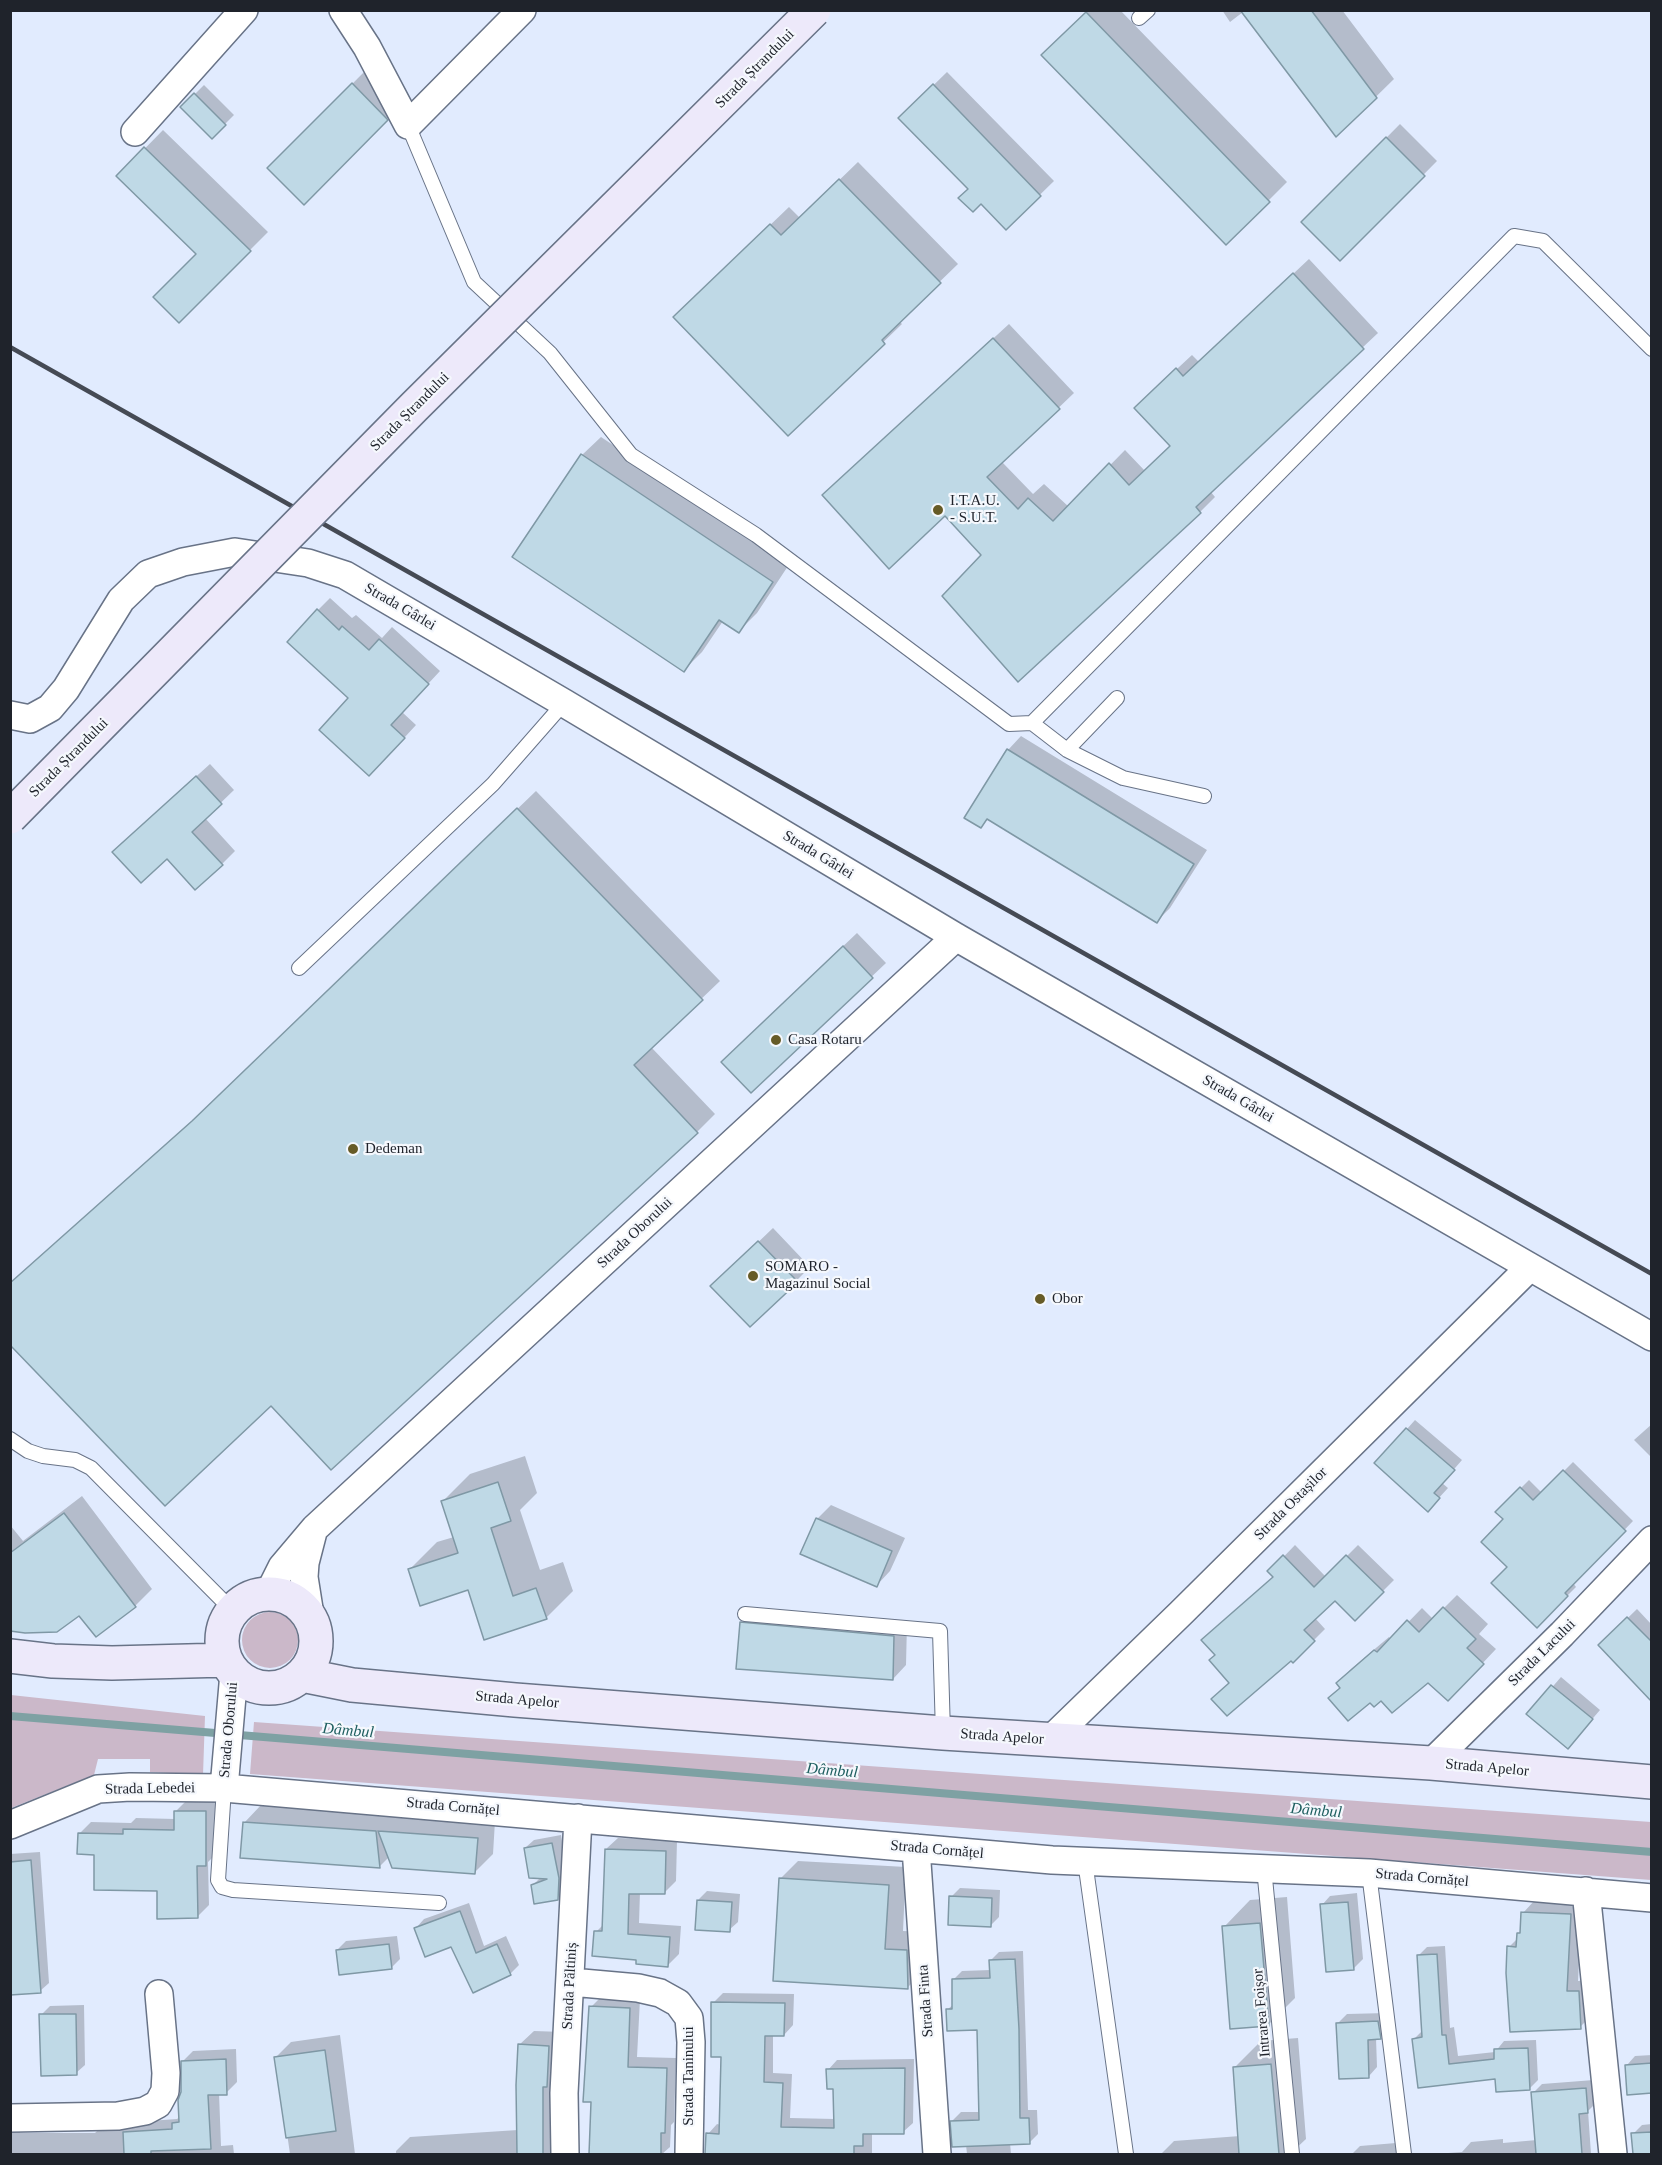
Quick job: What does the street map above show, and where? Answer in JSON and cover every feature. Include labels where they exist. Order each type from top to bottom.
[{"type":"street","points":[[135,132],[244,10]]},
{"type":"street","points":[[343,10],[367,47],[408,125],[522,10]]},
{"type":"street","name":"Strada Ștrandului","points":[[10,818],[414,407],[814,10]]},
{"type":"street","name":"Strada Gârlei","points":[[10,715],[30,719],[50,708],[66,690],[121,600],[148,574],[183,562],[235,552],[308,563],[345,575],[956,937],[1652,1337]]},
{"type":"street","name":"Strada Oborului","points":[[269,1593],[282,1567],[315,1528],[956,937]]},
{"type":"street","name":"Strada Ostașilor","points":[[1050,1740],[1530,1267]]},
{"type":"street","points":[[315,1528],[305,1563],[304,1576],[313,1631],[312,1663],[302,1676],[290,1683],[267,1688],[246,1682],[229,1643],[243,1601],[256,1595],[269,1593],[285,1596],[299,1603],[313,1631],[352,1685]]},
{"type":"street","name":"Strada Lacului","points":[[1431,1763],[1562,1634],[1652,1540]]},
{"type":"street","points":[[10,1656],[53,1661],[177,1663],[229,1643]]},
{"type":"street","name":"Strada Oborului","points":[[224,1783],[231,1707],[229,1643]]},
{"type":"street","name":"Strada Apelor","points":[[302,1676],[352,1685],[515,1700],[943,1733],[1431,1763],[1652,1782]]},
{"type":"street","name":"Strada Cornățel","points":[[224,1783],[915,1848],[1085,1861],[1369,1873],[1652,1898]]},
{"type":"street","name":"Strada Lebedei","points":[[10,1825],[98,1789],[224,1783]]},
{"type":"street","name":"Strada Păltiniș","points":[[565,2154],[564,2093],[578,1818]]},
{"type":"street","name":"Strada Finta","points":[[915,1848],[937,2154]]},
{"type":"street","points":[[1586,1891],[1613,2154]]},
{"type":"street","name":"Strada Taninului","points":[[571,1982],[638,1988],[660,1993],[678,2003],[689,2018],[691,2042],[689,2154]]},
{"type":"street","points":[[10,2118],[118,2116],[145,2111],[158,2104],[165,2091],[166,2073],[159,1994]]},
{"type":"lane","points":[[408,125],[474,282],[550,353],[631,455],[756,535],[1009,724],[1032,723],[1067,750],[1123,778],[1204,796]]},
{"type":"lane","points":[[1032,723],[1514,236],[1543,241],[1652,349]]},
{"type":"lane","points":[[1067,750],[1117,698]]},
{"type":"lane","points":[[299,968],[493,784],[564,703]]},
{"type":"lane","points":[[10,1439],[35,1454],[75,1460],[91,1468],[229,1643]]},
{"type":"lane","points":[[745,1614],[940,1631],[943,1733]]},
{"type":"lane","points":[[224,1783],[218,1880],[222,1887],[233,1890],[438,1903]]},
{"type":"lane","points":[[1085,1861],[1126,2154]]},
{"type":"lane","name":"Intrarea Foișor","points":[[1264,1868],[1292,2154]]},
{"type":"lane","points":[[1369,1873],[1404,2154]]},
{"type":"shaded area","points":[[265,1612],[275,1612],[290,1620],[296,1629],[298,1640],[296,1651],[290,1660],[275,1668],[265,1668],[254,1663],[247,1656],[242,1645],[242,1635],[247,1624],[254,1617]]},
{"type":"shaded area","points":[[11,1695],[205,1716],[203,1775],[150,1772],[150,1759],[98,1759],[94,1775],[11,1808]]},
{"type":"shaded area","points":[[254,1722],[1651,1822],[1651,1880],[250,1774]]},
{"type":"building","points":[[1240,10],[1311,10],[1377,98],[1336,137]]},
{"type":"building","points":[[1086,12],[1270,202],[1226,245],[1041,55]]},
{"type":"building","points":[[352,83],[388,120],[304,205],[267,168]]},
{"type":"building","points":[[933,84],[1041,196],[1006,230],[981,204],[973,212],[958,198],[968,189],[898,118]]},
{"type":"building","points":[[194,93],[226,125],[212,139],[180,107]]},
{"type":"building","points":[[1386,137],[1425,176],[1340,261],[1301,222]]},
{"type":"building","points":[[144,147],[251,251],[179,323],[153,297],[196,254],[116,176]]},
{"type":"building","points":[[839,179],[941,283],[882,340],[885,344],[788,436],[673,317],[770,224],[781,235]]},
{"type":"building","name":"I.T.A.U. - S.U.T.","points":[[1293,273],[1364,349],[1196,507],[1201,513],[1018,682],[942,596],[981,555],[945,516],[889,569],[822,495],[993,338],[1060,409],[987,477],[1018,509],[1028,498],[1053,521],[1109,463],[1129,485],[1170,446],[1134,408],[1176,368],[1183,376]]},
{"type":"building","points":[[581,454],[773,582],[739,633],[719,620],[684,672],[512,557]]},
{"type":"building","points":[[317,609],[339,630],[342,626],[369,650],[379,639],[429,684],[391,725],[405,738],[369,776],[319,730],[348,698],[287,642]]},
{"type":"building","points":[[1007,749],[1194,864],[1157,923],[987,819],[981,828],[964,818]]},
{"type":"building","points":[[196,776],[222,804],[192,832],[223,865],[195,890],[167,859],[141,883],[112,852]]},
{"type":"building","name":"Dedeman","points":[[517,808],[703,1000],[634,1065],[698,1133],[331,1470],[271,1406],[165,1506],[10,1345],[10,1283],[192,1121]]},
{"type":"building","name":"Casa Rotaru","points":[[843,946],[873,978],[751,1093],[721,1062]]},
{"type":"building","points":[[758,1241],[798,1282],[750,1327],[710,1286]]},
{"type":"building","points":[[1406,1428],[1455,1470],[1434,1493],[1440,1498],[1428,1512],[1374,1463]]},
{"type":"building","points":[[1563,1470],[1626,1531],[1565,1593],[1568,1596],[1537,1628],[1491,1583],[1507,1567],[1481,1542],[1503,1519],[1495,1512],[1520,1487],[1533,1500]]},
{"type":"building","points":[[498,1482],[511,1521],[491,1528],[513,1596],[536,1588],[547,1619],[484,1640],[468,1590],[420,1606],[408,1569],[458,1553],[441,1501]]},
{"type":"building","points":[[64,1513],[136,1607],[96,1637],[79,1616],[57,1632],[10,1631],[10,1553]]},
{"type":"building","points":[[816,1518],[892,1551],[877,1587],[800,1554]]},
{"type":"building","points":[[1283,1555],[1314,1587],[1346,1555],[1384,1592],[1355,1621],[1335,1601],[1304,1630],[1315,1641],[1293,1663],[1291,1661],[1227,1716],[1211,1699],[1229,1683],[1209,1660],[1215,1655],[1201,1640],[1273,1577],[1267,1571]]},
{"type":"building","points":[[1443,1607],[1476,1639],[1467,1648],[1484,1664],[1448,1701],[1428,1683],[1392,1713],[1381,1701],[1374,1707],[1370,1703],[1348,1721],[1328,1698],[1340,1688],[1336,1683],[1374,1650],[1377,1652],[1407,1620],[1419,1632]]},
{"type":"building","points":[[1627,1617],[1652,1642],[1652,1702],[1598,1645]]},
{"type":"building","points":[[740,1622],[894,1636],[893,1680],[736,1669]]},
{"type":"building","points":[[1551,1685],[1593,1719],[1568,1749],[1526,1714]]},
{"type":"building","points":[[174,1811],[206,1811],[206,1866],[197,1866],[198,1918],[157,1919],[157,1891],[94,1890],[94,1855],[77,1854],[78,1833],[123,1834],[123,1829],[174,1830]]},
{"type":"building","points":[[243,1822],[376,1831],[380,1868],[240,1858]]},
{"type":"building","points":[[378,1831],[478,1838],[475,1874],[392,1868]]},
{"type":"building","points":[[552,1843],[559,1878],[558,1900],[534,1904],[531,1885],[547,1879],[529,1878],[524,1848]]},
{"type":"building","points":[[605,1849],[666,1851],[665,1894],[629,1894],[628,1934],[670,1937],[668,1967],[636,1964],[636,1960],[592,1956],[594,1931],[602,1931]]},
{"type":"building","points":[[31,1860],[41,1993],[10,1995],[10,1862]]},
{"type":"building","points":[[779,1878],[889,1885],[885,1949],[907,1950],[908,1989],[773,1981]]},
{"type":"building","points":[[949,1896],[992,1898],[991,1927],[948,1925]]},
{"type":"building","points":[[697,1900],[732,1902],[730,1932],[695,1930]]},
{"type":"building","points":[[1348,1902],[1354,1970],[1326,1972],[1320,1904]]},
{"type":"building","points":[[460,1911],[476,1953],[497,1944],[511,1975],[473,1993],[451,1947],[425,1957],[414,1928]]},
{"type":"building","points":[[1521,1912],[1571,1914],[1567,1991],[1579,1991],[1581,2029],[1510,2032],[1506,1973],[1507,1946],[1516,1947],[1517,1933],[1520,1933]]},
{"type":"building","points":[[1260,1923],[1269,2026],[1230,2029],[1222,1926]]},
{"type":"building","points":[[389,1944],[392,1969],[339,1975],[336,1950]]},
{"type":"building","points":[[1437,1954],[1442,2035],[1446,2035],[1449,2064],[1494,2059],[1494,2049],[1528,2048],[1530,2090],[1496,2092],[1495,2079],[1418,2088],[1412,2039],[1422,2037],[1417,1955]]},
{"type":"building","points":[[1015,1959],[1020,2118],[1029,2118],[1030,2144],[952,2147],[950,2121],[979,2120],[977,2030],[947,2031],[946,2009],[952,2009],[952,1979],[990,1978],[989,1960]]},
{"type":"building","points":[[711,2002],[785,2003],[784,2036],[765,2036],[764,2082],[783,2083],[781,2127],[834,2128],[833,2089],[827,2089],[826,2069],[905,2068],[904,2134],[863,2134],[863,2146],[854,2146],[854,2154],[705,2154],[706,2133],[719,2134],[721,2057],[711,2057]]},
{"type":"building","points":[[589,2006],[630,2008],[628,2067],[667,2068],[665,2133],[661,2133],[661,2154],[589,2154],[591,2102],[583,2102]]},
{"type":"building","points":[[39,2014],[76,2014],[77,2075],[41,2076]]},
{"type":"building","points":[[1378,2021],[1381,2039],[1368,2040],[1369,2078],[1339,2079],[1336,2023]]},
{"type":"building","points":[[518,2044],[549,2046],[547,2087],[543,2087],[543,2154],[517,2154]]},
{"type":"building","points":[[325,2050],[336,2131],[286,2138],[274,2057]]},
{"type":"building","points":[[226,2059],[227,2095],[208,2095],[211,2149],[124,2154],[123,2132],[172,2129],[172,2123],[179,2122],[181,2061]]},
{"type":"building","points":[[1652,2063],[1652,2093],[1627,2095],[1625,2065]]},
{"type":"building","points":[[1271,2064],[1279,2154],[1239,2154],[1233,2067]]},
{"type":"building","points":[[1586,2088],[1588,2113],[1579,2114],[1582,2154],[1536,2154],[1531,2092]]},
{"type":"building","points":[[1652,2132],[1652,2154],[1633,2154],[1631,2133]]},
{"type":"waterway","name":"Dâmbul","points":[[10,1716],[1652,1852]]},
{"type":"railway","points":[[10,347],[1652,1274]]},
{"type":"place","name":"I.T.A.U. - S.U.T.","points":[[938,510]]},
{"type":"place","name":"Casa Rotaru","points":[[776,1040]]},
{"type":"place","name":"Dedeman","points":[[353,1149]]},
{"type":"place","name":"SOMARO - Magazinul Social","points":[[753,1276]]},
{"type":"place","name":"Obor","points":[[1040,1299]]}]
